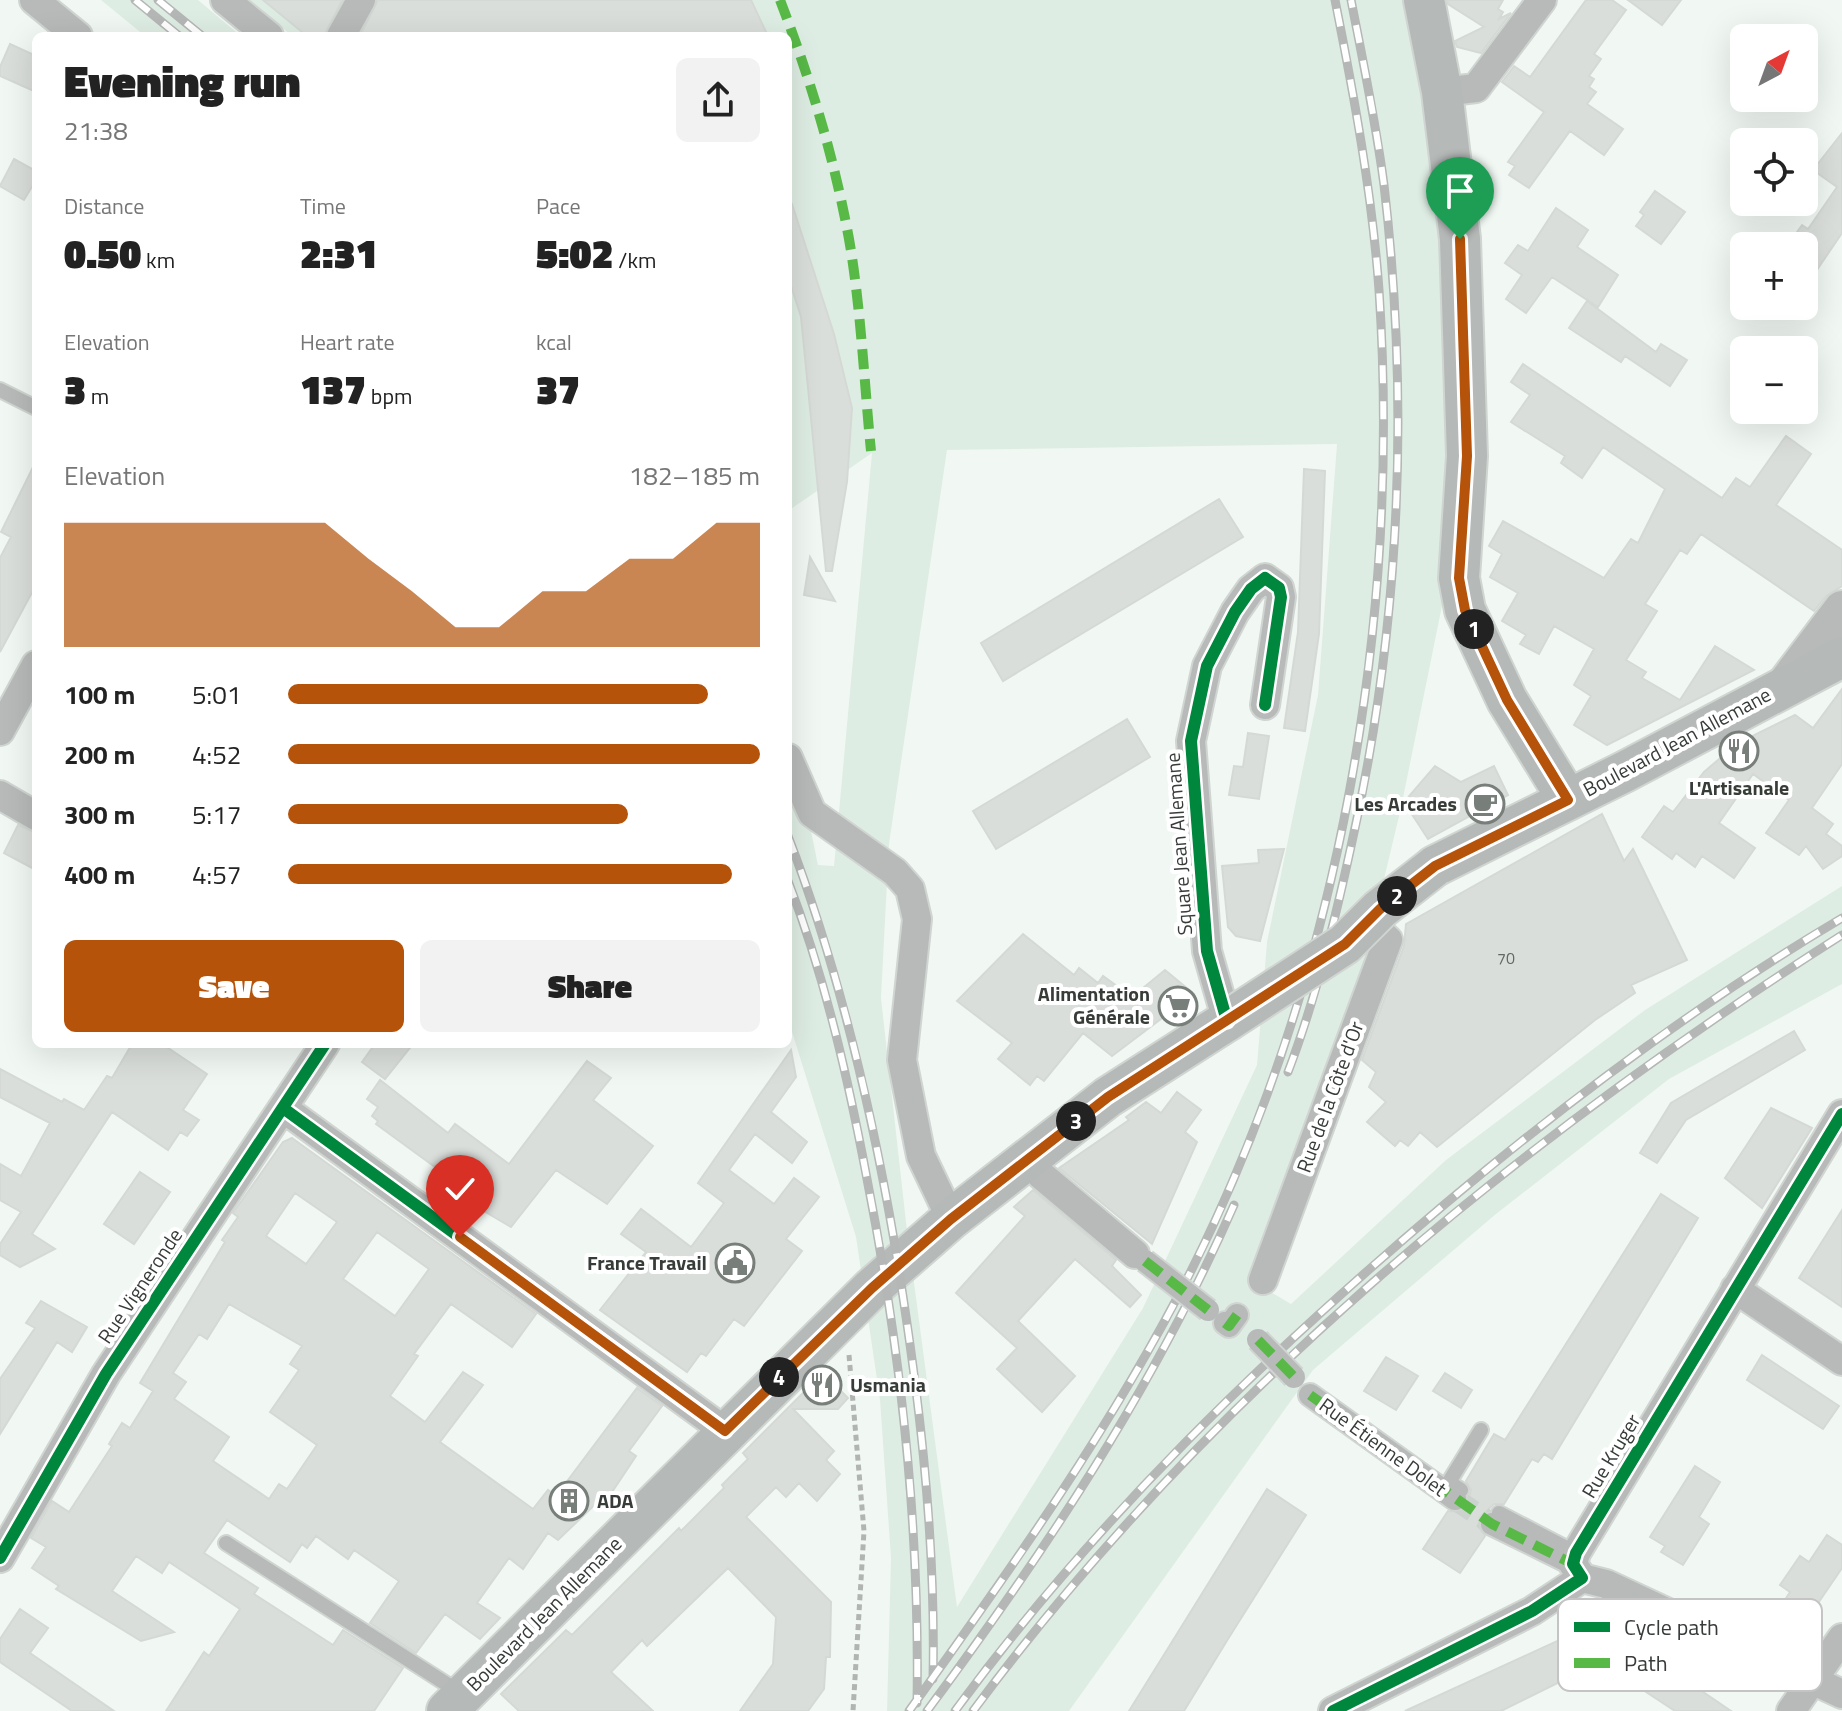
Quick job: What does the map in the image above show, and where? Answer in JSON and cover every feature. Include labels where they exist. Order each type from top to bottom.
[{"type":"main road","points":[[1424,0],[1442,92],[1460,239],[1467,456],[1459,578],[1465,610],[1494,673],[1568,800]]},
{"type":"main road","name":"Boulevard Jean Allemane","points":[[455,1703],[837,1320],[951,1219],[1027,1158],[1108,1097],[1345,944],[1435,866],[1842,657]]},
{"type":"street","points":[[34,0],[73,32]]},
{"type":"street","points":[[225,0],[264,32]]},
{"type":"street","points":[[343,32],[361,0]]},
{"type":"street","points":[[1442,92],[1476,88],[1542,0]]},
{"type":"street","name":"Square Jean Allemane","points":[[1227,1021],[1207,951],[1191,741],[1207,666],[1235,612],[1251,589],[1265,578],[1279,588],[1281,597],[1265,705]]},
{"type":"street","points":[[1783,687],[1842,609]]},
{"type":"street","points":[[0,731],[32,672]]},
{"type":"street","points":[[792,767],[812,813],[895,872],[910,889],[917,919],[902,1060],[921,1156],[951,1219]]},
{"type":"street","points":[[0,795],[32,814]]},
{"type":"street","name":"Rue de la Côte d'Or","points":[[1263,1280],[1388,940],[1368,922]]},
{"type":"street","name":"Rue Vigneronde","points":[[0,1558],[106,1374],[322,1048]]},
{"type":"street","points":[[283,1108],[725,1431]]},
{"type":"street","name":"Rue Kruger","points":[[1343,1709],[1532,1611],[1577,1565],[1735,1289],[1842,1114]]},
{"type":"street","points":[[1027,1158],[1041,1175],[1140,1257],[1223,1316]]},
{"type":"street","points":[[1735,1289],[1842,1361]]},
{"type":"street","points":[[1258,1340],[1294,1377]]},
{"type":"street","name":"Rue Étienne Dolet","points":[[1310,1395],[1455,1490]]},
{"type":"street","points":[[1496,1518],[1606,1584],[1637,1599]]},
{"type":"street","points":[[1822,1668],[1842,1638]]},
{"type":"street","points":[[1822,1683],[1842,1694]]},
{"type":"street","points":[[1791,1711],[1806,1691]]},
{"type":"lane","points":[[0,390],[32,406]]},
{"type":"lane","points":[[1455,1490],[1481,1430]]},
{"type":"lane","points":[[226,1543],[455,1703]]},
{"type":"path","points":[[837,1320],[851,1360],[864,1531],[856,1706],[853,1711]]},
{"type":"shaded area","points":[[101,0],[198,0],[236,32],[140,32]]},
{"type":"shaded area","points":[[250,0],[1408,0],[1433,114],[1455,357],[1444,596],[1401,808],[1357,992],[1251,1280],[1291,1304],[1446,1160],[1645,1010],[1842,886],[1842,984],[1669,1079],[1496,1214],[1313,1370],[1069,1711],[887,1711],[891,1558],[880,1400],[856,1237],[792,1032],[792,781],[810,826],[818,865],[834,866],[872,453],[792,508],[792,32],[287,32]],"holes":[[[1337,444],[1318,695],[1267,942],[1257,1065],[1143,1308],[957,1607],[906,1222],[881,998],[889,844],[947,450]]]},
{"type":"building","points":[[263,0],[342,0],[326,32],[302,32]]},
{"type":"building","points":[[378,0],[751,0],[766,32],[362,32]]},
{"type":"building","points":[[1447,0],[1503,0],[1498,9],[1503,12],[1499,19],[1511,13],[1481,53],[1457,47],[1455,41],[1484,27],[1448,4]]},
{"type":"building","points":[[1586,0],[1612,0],[1626,10],[1594,54],[1601,59],[1589,76],[1594,79],[1589,87],[1596,92],[1587,104],[1623,129],[1604,155],[1570,131],[1529,188],[1509,175],[1515,166],[1508,162],[1544,112],[1502,82],[1514,66],[1530,77]]},
{"type":"building","points":[[1628,0],[1681,0],[1662,25]]},
{"type":"building","points":[[10,44],[32,54],[32,90],[0,76],[0,67]]},
{"type":"building","points":[[1842,133],[1842,233],[1818,268],[1818,232],[1797,232],[1802,225],[1808,229],[1837,187],[1818,174],[1818,164]]},
{"type":"building","points":[[14,159],[32,169],[32,187],[24,200],[0,186]]},
{"type":"building","points":[[1655,191],[1685,212],[1661,244],[1636,226],[1644,215],[1640,212]]},
{"type":"building","points":[[792,204],[834,334],[852,408],[847,482],[832,571],[826,571],[801,317],[792,289]]},
{"type":"building","points":[[1556,208],[1588,230],[1577,247],[1618,275],[1598,307],[1552,277],[1526,313],[1506,299],[1522,275],[1505,263],[1518,245],[1528,251]]},
{"type":"building","points":[[1587,301],[1656,352],[1661,344],[1687,360],[1670,386],[1625,356],[1621,362],[1569,328]]},
{"type":"building","points":[[1523,364],[1722,498],[1736,478],[1750,487],[1786,436],[1811,454],[1776,505],[1842,550],[1842,586],[1826,596],[1814,611],[1701,534],[1687,554],[1680,550],[1645,604],[1657,611],[1626,660],[1646,672],[1642,678],[1680,700],[1715,646],[1754,670],[1607,745],[1574,725],[1591,696],[1574,685],[1594,649],[1554,626],[1539,654],[1520,644],[1526,635],[1502,621],[1518,593],[1490,577],[1502,554],[1489,546],[1503,521],[1604,578],[1631,539],[1638,543],[1665,489],[1603,447],[1582,478],[1561,463],[1565,456],[1511,422],[1530,395],[1511,382]]},
{"type":"building","points":[[32,469],[32,592],[0,652],[0,558],[11,537],[1,532]]},
{"type":"building","points":[[1304,469],[1325,471],[1319,634],[1305,731],[1284,728],[1298,632]]},
{"type":"building","points":[[1219,499],[1243,537],[1003,681],[981,643]]},
{"type":"building","points":[[810,557],[835,601],[804,595]]},
{"type":"building","points":[[1842,689],[1842,764],[1812,808],[1833,824],[1826,834],[1842,846],[1842,856],[1823,869],[1806,846],[1799,855],[1766,833],[1789,800],[1753,774],[1719,823],[1755,848],[1734,878],[1702,856],[1695,867],[1676,853],[1672,859],[1642,837],[1664,806],[1673,812],[1704,772],[1725,754],[1722,751],[1795,715],[1813,728]]},
{"type":"building","points":[[1127,719],[1150,757],[996,849],[973,811]]},
{"type":"building","points":[[1248,733],[1269,736],[1259,799],[1229,795],[1234,766],[1243,767]]},
{"type":"building","points":[[1435,766],[1461,782],[1494,766],[1508,795],[1428,839],[1404,802]]},
{"type":"building","points":[[1602,814],[1624,861],[1633,849],[1687,960],[1631,985],[1635,993],[1595,1020],[1437,1147],[1420,1132],[1408,1146],[1400,1140],[1395,1146],[1367,1122],[1386,1102],[1369,1087],[1376,1072],[1362,1060],[1404,946],[1406,924]]},
{"type":"building","points":[[18,825],[32,831],[32,868],[4,853]]},
{"type":"building","points":[[1284,849],[1260,941],[1236,936],[1228,927],[1222,866],[1259,863],[1258,850]]},
{"type":"building","points":[[1023,934],[1074,975],[1079,968],[1098,983],[1103,976],[1132,997],[1165,970],[1194,994],[1112,1056],[1083,1033],[1044,1081],[1037,1076],[1030,1085],[998,1059],[1012,1043],[957,1001]]},
{"type":"building","points":[[1794,1031],[1805,1050],[1686,1120],[1657,1163],[1640,1153],[1671,1103]]},
{"type":"building","points":[[130,1048],[168,1048],[207,1074],[183,1110],[199,1120],[187,1136],[180,1132],[168,1150],[112,1112],[32,1234],[55,1249],[20,1267],[0,1255],[0,1244],[21,1212],[0,1200],[0,1164],[21,1176],[50,1123],[0,1097],[0,1069],[62,1102],[64,1099],[84,1110],[107,1076],[112,1078]]},
{"type":"building","points":[[372,1048],[410,1048],[385,1079],[362,1062]]},
{"type":"building","points":[[791,1050],[796,1077],[771,1112],[807,1142],[792,1163],[755,1134],[729,1170],[774,1204],[794,1178],[819,1197],[786,1239],[802,1251],[744,1326],[734,1319],[706,1356],[701,1353],[687,1372],[600,1310],[646,1252],[621,1234],[641,1209],[691,1247],[724,1203],[698,1183]]},
{"type":"building","points":[[587,1061],[611,1078],[593,1100],[653,1146],[607,1204],[556,1170],[511,1227],[472,1204],[475,1201],[459,1189],[461,1186],[376,1124],[378,1121],[372,1116],[378,1107],[367,1099],[380,1080],[448,1133],[455,1124],[509,1164]]},
{"type":"building","points":[[1177,1092],[1201,1110],[1185,1132],[1197,1142],[1152,1244],[1059,1168],[1129,1120],[1126,1117],[1146,1102],[1161,1113]]},
{"type":"building","points":[[1771,1108],[1812,1128],[1762,1208],[1725,1178]]},
{"type":"building","points":[[292,1138],[536,1314],[512,1347],[451,1304],[414,1354],[418,1356],[390,1396],[425,1422],[463,1372],[483,1385],[440,1442],[533,1509],[548,1490],[556,1496],[637,1388],[662,1406],[629,1451],[636,1456],[610,1495],[607,1493],[558,1540],[548,1533],[523,1569],[509,1558],[477,1603],[500,1618],[480,1639],[445,1614],[416,1653],[370,1623],[399,1581],[354,1550],[348,1559],[316,1536],[307,1548],[302,1544],[290,1562],[227,1520],[204,1553],[258,1588],[254,1594],[333,1645],[343,1630],[403,1668],[374,1711],[166,1711],[204,1652],[209,1656],[240,1609],[169,1562],[162,1573],[136,1556],[112,1591],[174,1632],[141,1641],[56,1589],[59,1586],[32,1568],[46,1547],[31,1538],[52,1501],[69,1512],[112,1446],[109,1444],[122,1423],[130,1428],[153,1391],[140,1383],[225,1242],[222,1240],[238,1217],[233,1213],[283,1142]],"holes":[[[295,1193],[337,1222],[306,1264],[266,1236]],[[377,1232],[429,1269],[395,1316],[343,1279]],[[229,1304],[302,1346],[290,1364],[299,1370],[270,1412],[317,1445],[287,1489],[279,1484],[269,1499],[213,1461],[229,1437],[174,1399],[186,1382],[173,1373],[199,1334],[207,1339]]]},
{"type":"building","points":[[140,1172],[170,1192],[134,1244],[104,1224]]},
{"type":"building","points":[[1033,1190],[1116,1260],[1112,1266],[1141,1295],[1130,1307],[1075,1259],[1018,1321],[1075,1376],[1042,1412],[997,1369],[1017,1348],[956,1293],[1025,1216],[1014,1207]]},
{"type":"building","points":[[1661,1194],[1698,1218],[1552,1459],[1544,1454],[1538,1462],[1532,1459],[1504,1504],[1494,1504],[1480,1517],[1478,1526],[1485,1536],[1460,1573],[1423,1549],[1448,1511],[1460,1512],[1467,1506],[1471,1490],[1466,1481],[1494,1434],[1505,1440]]},
{"type":"building","points":[[1842,1210],[1842,1307],[1799,1278]]},
{"type":"building","points":[[41,1301],[87,1327],[72,1352],[57,1342],[0,1434],[0,1379],[35,1328],[26,1323]]},
{"type":"building","points":[[1762,1355],[1839,1406],[1823,1429],[1747,1380]]},
{"type":"building","points":[[1386,1357],[1418,1376],[1396,1410],[1364,1391]]},
{"type":"building","points":[[823,1373],[848,1398],[838,1409],[793,1409],[834,1451],[826,1460],[840,1474],[817,1501],[799,1483],[786,1497],[776,1487],[746,1517],[831,1602],[830,1657],[826,1657],[824,1689],[808,1711],[740,1711],[773,1664],[776,1617],[728,1568],[647,1646],[642,1640],[611,1672],[653,1711],[519,1711],[501,1694],[566,1630],[572,1635],[679,1528],[681,1531],[748,1459],[743,1453]]},
{"type":"building","points":[[1445,1373],[1472,1390],[1461,1408],[1433,1391]]},
{"type":"building","points":[[1695,1466],[1720,1482],[1699,1517],[1709,1524],[1683,1565],[1661,1552],[1665,1546],[1650,1537]]},
{"type":"building","points":[[1267,1489],[1306,1515],[1184,1711],[1129,1711]]},
{"type":"building","points":[[1827,1535],[1842,1545],[1842,1568],[1821,1599],[1785,1599],[1790,1592],[1780,1585],[1800,1556],[1809,1562]]},
{"type":"building","points":[[20,1609],[48,1628],[30,1653],[114,1711],[72,1711],[0,1662],[0,1639]]},
{"type":"building","points":[[1558,1641],[1558,1683],[1501,1711],[1405,1711]]},
{"type":"building","points":[[1645,1691],[1701,1691],[1731,1711],[1675,1711]]},
{"type":"tunnel","points":[[1455,1499],[1492,1524]]},
{"type":"railway","points":[[135,0],[174,32]]},
{"type":"railway","points":[[158,0],[197,32]]},
{"type":"railway","points":[[909,1711],[1059,1496],[1128,1386],[1191,1271],[1243,1157],[1286,1039],[1322,917],[1349,793],[1368,667],[1380,541],[1383,415],[1379,290],[1372,217],[1335,0]]},
{"type":"railway","points":[[1288,1072],[1330,935],[1367,768],[1390,602],[1396,519],[1397,352],[1392,269],[1381,162],[1351,0]]},
{"type":"railway","points":[[792,847],[851,1035],[894,1240],[924,1458],[932,1568],[933,1679]]},
{"type":"railway","points":[[792,892],[824,991],[843,1066],[890,1309],[911,1505],[917,1703]]},
{"type":"railway","points":[[955,1711],[1065,1573],[1124,1507],[1312,1320],[1445,1204],[1589,1089],[1738,983],[1842,918]]},
{"type":"railway","points":[[973,1711],[1064,1596],[1161,1486],[1264,1382],[1372,1283],[1484,1189],[1600,1100],[1720,1015],[1842,935]]},
{"type":"railway","points":[[927,1711],[1014,1590],[1095,1467],[1169,1338],[1234,1205]]},
{"type":"marked path","points":[[780,0],[791,32]]},
{"type":"marked path","points":[[792,34],[820,118],[849,239],[857,291],[871,451]]},
{"type":"marked path","points":[[1145,1261],[1208,1310]]},
{"type":"marked path","points":[[1225,1323],[1229,1326],[1237,1315]]},
{"type":"marked path","points":[[1258,1340],[1294,1377]]},
{"type":"marked path","points":[[1310,1395],[1492,1524],[1573,1564]]},
{"type":"cycle path","points":[[1227,1021],[1207,951],[1191,741],[1207,666],[1235,612],[1251,589],[1265,578],[1279,588],[1281,597],[1265,705]]},
{"type":"cycle path","points":[[0,1558],[106,1374],[322,1048]]},
{"type":"cycle path","points":[[283,1108],[725,1431]]},
{"type":"cycle path","points":[[1333,1711],[1532,1611],[1582,1578],[1573,1564],[1576,1553],[1842,1114]]},
{"type":"place","name":"L'Artisanale","points":[[1739,751]]},
{"type":"place","name":"Les Arcades","points":[[1485,804]]},
{"type":"place","name":"Alimentation Générale","points":[[1178,1006]]},
{"type":"place","name":"France Travail","points":[[735,1263]]},
{"type":"place","name":"Usmania","points":[[822,1385]]},
{"type":"place","name":"ADA","points":[[569,1501]]},
{"type":"route","points":[[460,1237],[725,1431],[837,1320],[951,1219],[1108,1097],[1345,944],[1380,909],[1435,866],[1568,800],[1507,700],[1465,610],[1459,578],[1467,456],[1460,239]]}]
